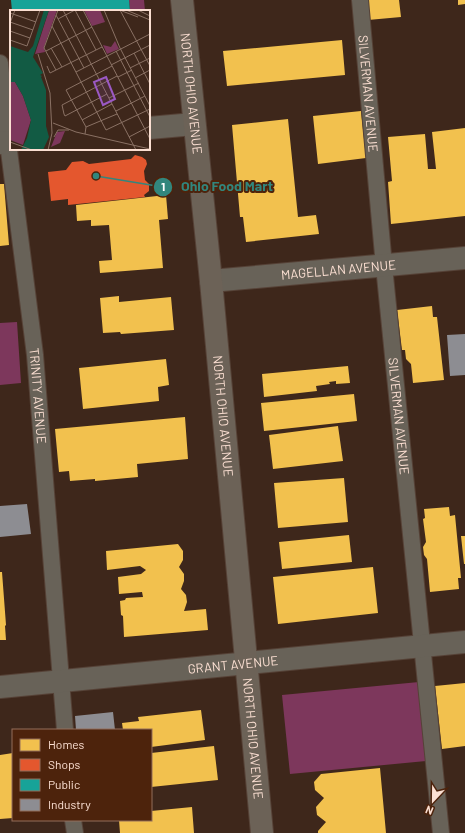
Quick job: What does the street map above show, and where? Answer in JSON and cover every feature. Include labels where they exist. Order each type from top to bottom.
[{"type":"street","name":"NORTH OHIO AVENUE","points":[[182,0],[211,281],[262,833]]},
{"type":"street","points":[[150,128],[194,124]]},
{"type":"street","name":"MAGELLAN AVENUE","points":[[211,281],[465,258]]},
{"type":"street","name":"GRANT AVENUE","points":[[0,687],[465,642]]},
{"type":"lane","name":"SILVERMAN AVENUE","points":[[360,0],[384,266],[441,833]]},
{"type":"lane","name":"TRINITY AVENUE","points":[[0,63],[6,143],[35,355],[64,729]]},
{"type":"lane","points":[[73,821],[75,833]]},
{"type":"shaded area","points":[[129,0],[144,0],[145,10],[130,10]]},
{"type":"shaded area","points":[[17,322],[21,383],[0,385],[0,323]]},
{"type":"shaded area","points":[[419,682],[426,761],[290,774],[282,695]]},
{"type":"building: Homes","points":[[366,0],[399,0],[401,17],[368,20]]},
{"type":"building: Homes","points":[[458,0],[465,0],[465,4],[458,5]]},
{"type":"building: Homes","points":[[342,40],[345,75],[227,86],[223,51]]},
{"type":"building: Homes","points":[[361,111],[366,158],[318,164],[313,116]]},
{"type":"building: Homes","points":[[288,119],[298,217],[316,215],[319,234],[246,242],[243,217],[240,217],[232,125]]},
{"type":"building: Homes","points":[[465,128],[465,216],[391,224],[388,182],[392,181],[388,137],[425,134],[428,169],[436,169],[432,132]]},
{"type":"building: Homes","points":[[0,184],[4,184],[9,245],[0,246]]},
{"type":"building: Homes","points":[[166,195],[168,219],[159,220],[163,268],[100,273],[99,261],[112,260],[109,225],[91,226],[91,220],[77,221],[76,205]]},
{"type":"building: Homes","points":[[119,296],[119,302],[171,297],[174,330],[121,334],[120,332],[103,333],[100,298]]},
{"type":"building: Homes","points":[[432,306],[433,317],[437,317],[444,380],[413,383],[411,364],[406,359],[405,350],[402,350],[397,310]]},
{"type":"building: Homes","points":[[166,359],[169,385],[158,387],[159,401],[83,409],[79,368]]},
{"type":"building: Homes","points":[[348,366],[350,383],[336,384],[336,381],[329,382],[330,384],[316,386],[317,391],[264,397],[262,374]]},
{"type":"building: Homes","points":[[354,394],[357,421],[264,431],[261,403]]},
{"type":"building: Homes","points":[[185,417],[188,459],[137,464],[138,477],[95,481],[95,479],[70,481],[69,471],[59,472],[55,429]]},
{"type":"building: Homes","points":[[338,426],[343,461],[273,469],[269,435]]},
{"type":"building: Homes","points":[[344,478],[348,522],[278,528],[274,483]]},
{"type":"building: Homes","points":[[449,507],[450,516],[455,515],[461,578],[458,578],[459,589],[430,592],[427,559],[424,555],[423,547],[426,542],[423,519],[425,518],[424,509]]},
{"type":"building: Homes","points":[[349,535],[352,562],[282,569],[279,542]]},
{"type":"building: Homes","points":[[461,536],[465,536],[465,564],[464,564]]},
{"type":"building: Homes","points":[[178,544],[183,551],[183,560],[179,567],[184,574],[184,581],[181,589],[186,595],[187,602],[184,611],[206,609],[208,630],[124,637],[123,616],[121,615],[120,601],[125,600],[126,598],[143,597],[142,592],[119,594],[118,577],[141,574],[146,570],[140,566],[107,570],[106,551]]},
{"type":"building: Homes","points":[[373,567],[378,613],[278,624],[273,577]]},
{"type":"building: Homes","points":[[0,572],[2,572],[6,640],[0,640]]},
{"type":"building: Homes","points":[[465,683],[465,746],[442,749],[435,686]]},
{"type":"building: Homes","points":[[201,710],[205,740],[152,747],[152,729],[123,729],[122,723],[139,721],[138,717]]},
{"type":"building: Homes","points":[[214,746],[218,780],[152,787],[152,753]]},
{"type":"building: Homes","points":[[12,753],[12,818],[0,819],[0,755]]},
{"type":"building: Homes","points":[[380,768],[386,833],[318,833],[326,822],[317,815],[316,807],[324,798],[315,790],[314,782],[321,774]]},
{"type":"building: Homes","points":[[192,807],[194,833],[120,833],[119,821],[152,821],[152,811]]},
{"type":"building: Shops","points":[[135,155],[146,160],[147,164],[144,171],[145,180],[149,184],[149,191],[144,195],[145,197],[68,205],[68,199],[51,201],[48,172],[66,170],[72,162],[83,161],[89,164],[131,159]]},
{"type":"building: Public","points":[[11,0],[129,0],[130,10],[12,10]]},
{"type":"building: Industry","points":[[465,334],[465,375],[450,376],[447,335]]},
{"type":"building: Industry","points":[[27,504],[31,534],[0,537],[0,506]]},
{"type":"building: Industry","points":[[113,712],[115,729],[76,729],[75,716]]},
{"type":"place","name":"Ohio Food Mart","points":[[96,176]]}]
